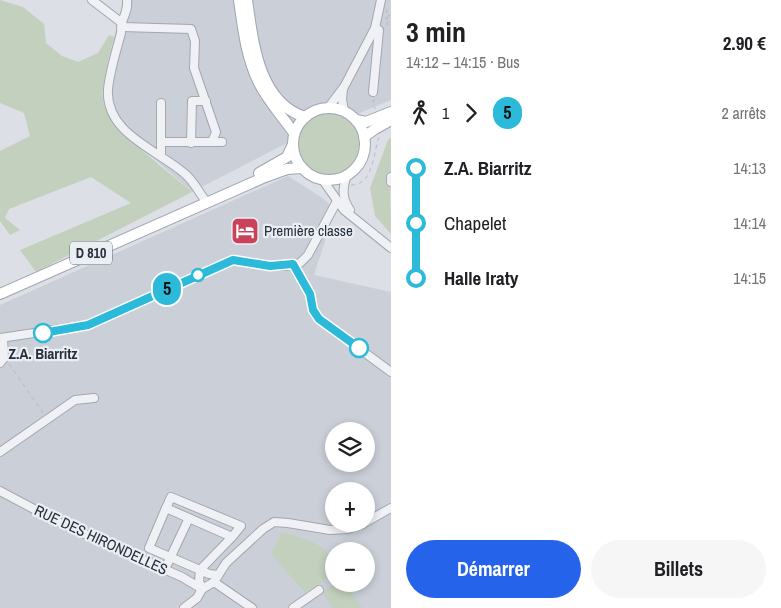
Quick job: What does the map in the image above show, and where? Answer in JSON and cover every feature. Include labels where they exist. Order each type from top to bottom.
[{"type":"main road","points":[[239,0],[247,51],[252,68],[272,104],[295,135]]},
{"type":"main road","points":[[247,0],[254,48],[266,80],[287,108],[305,117]]},
{"type":"main road","points":[[328,108],[344,111],[356,120],[364,137],[364,152],[348,180],[322,179],[311,175],[302,168],[295,156],[295,135],[305,117],[320,109],[328,108]]},
{"type":"main road","points":[[356,120],[366,122],[391,112]]},
{"type":"main road","points":[[364,137],[391,120]]},
{"type":"main road","name":"D 810","points":[[183,212],[287,157],[295,135]]},
{"type":"main road","name":"D 810","points":[[0,294],[265,177],[287,169],[302,168]]},
{"type":"street","points":[[92,0],[122,25],[191,29],[195,41],[194,68],[216,132],[212,142]]},
{"type":"street","points":[[127,0],[126,12],[110,73],[108,103],[112,114],[126,132],[161,155],[191,179],[205,200]]},
{"type":"street","points":[[373,92],[381,0]]},
{"type":"street","points":[[328,108],[344,87],[379,26]]},
{"type":"street","points":[[361,55],[376,62]]},
{"type":"street","points":[[344,87],[342,99],[344,111]]},
{"type":"street","points":[[192,142],[192,101],[206,101]]},
{"type":"street","points":[[161,155],[162,104]]},
{"type":"street","points":[[356,120],[365,119],[391,108]]},
{"type":"street","points":[[161,142],[222,142]]},
{"type":"street","points":[[391,177],[391,182]]},
{"type":"street","points":[[322,179],[344,210],[391,248]]},
{"type":"street","points":[[348,180],[344,184],[344,200],[355,218]]},
{"type":"street","points":[[2,360],[2,338],[88,325],[233,260],[270,266],[300,263],[308,255],[337,200]]},
{"type":"street","points":[[293,264],[310,294],[313,310],[319,319],[391,372]]},
{"type":"street","points":[[0,452],[75,400],[94,398]]},
{"type":"street","name":"RUE DES HIRONDELLES","points":[[0,491],[64,525],[182,577],[202,590]]},
{"type":"street","points":[[202,590],[199,581],[200,570],[242,526],[171,497],[149,548],[200,570],[208,574],[252,608]]},
{"type":"street","points":[[166,508],[232,537]]},
{"type":"street","points":[[375,517],[391,508]]},
{"type":"street","points":[[165,570],[188,518]]},
{"type":"street","points":[[184,608],[216,579],[226,563],[263,529],[274,522],[288,522],[325,529]]},
{"type":"street","points":[[293,608],[319,590]]},
{"type":"path","points":[[384,8],[387,9],[386,19],[388,19]]},
{"type":"path","points":[[387,25],[388,16],[390,16]]},
{"type":"path","points":[[379,26],[391,25]]},
{"type":"path","points":[[373,92],[374,106],[377,112]]},
{"type":"path","points":[[348,180],[358,185],[368,176],[380,133]]},
{"type":"path","points":[[2,360],[47,419]]},
{"type":"shaded area","points":[[123,0],[391,0],[391,100],[283,145],[192,192],[115,124],[102,100],[114,37],[124,10]]},
{"type":"shaded area","points":[[288,176],[324,199],[335,210],[314,275],[391,292],[391,608],[0,608],[0,305]]},
{"type":"green space","points":[[0,0],[23,7],[44,24],[46,43],[62,56],[78,62],[98,53],[109,35],[114,37],[102,97],[108,113],[128,137],[192,192],[36,272],[20,250],[131,203],[91,177],[9,209],[5,218],[20,230],[10,235],[0,221],[0,151],[30,136],[24,113],[0,103]]},
{"type":"green space","points":[[322,113],[334,113],[350,122],[357,132],[359,144],[357,156],[350,166],[334,175],[322,175],[311,170],[302,161],[297,150],[297,138],[302,127],[311,118]]},
{"type":"green space","points":[[391,138],[391,234],[375,216],[370,188],[388,140]]},
{"type":"green space","points":[[282,532],[317,544],[325,550],[325,579],[305,592],[271,554]]},
{"type":"green space","points":[[325,590],[325,592],[351,592],[362,608],[333,608],[322,592]]},
{"type":"bus line","name":"5","points":[[43,333],[88,325],[233,260],[270,266],[293,264],[310,294],[313,310],[319,319],[359,348]]},
{"type":"place","name":"Première classe","points":[[245,231]]},
{"type":"place","name":"Z.A. Biarritz","points":[[43,333]]}]
